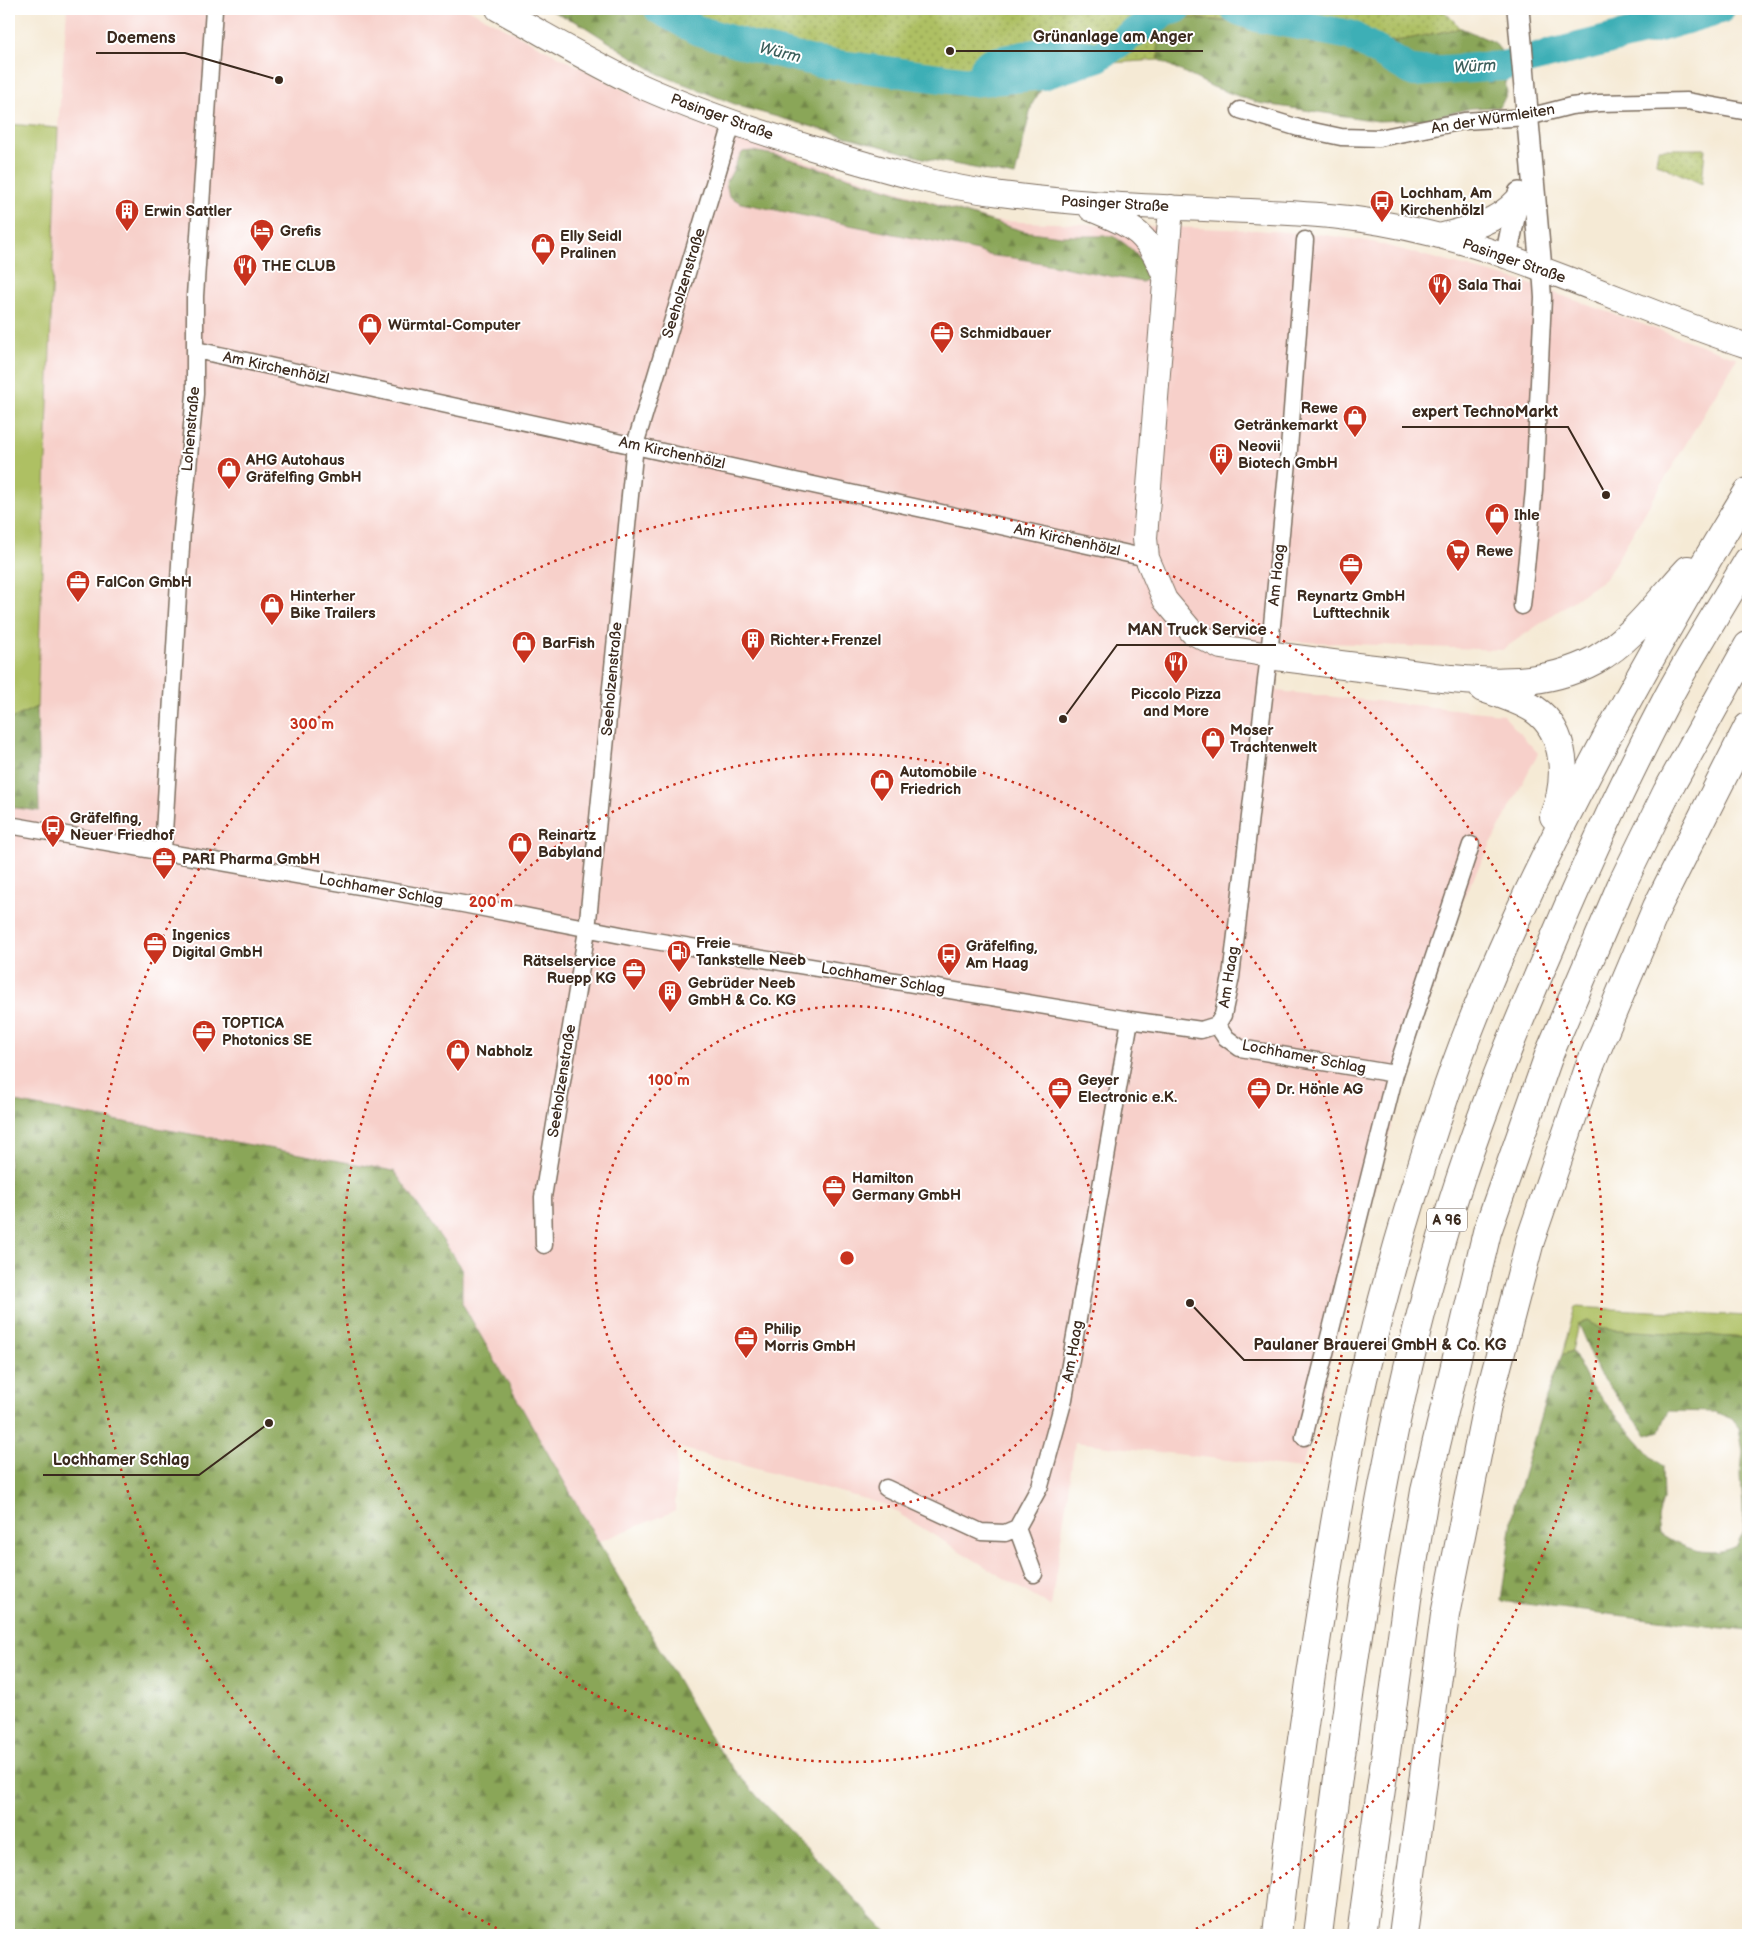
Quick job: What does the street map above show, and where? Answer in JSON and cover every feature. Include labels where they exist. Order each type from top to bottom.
[{"type":"highway","points":[[1277,1935],[1287,1847],[1325,1581],[1342,1478],[1364,1376],[1408,1213],[1438,1117],[1471,1026],[1533,880],[1649,660],[1748,492]]},
{"type":"highway","points":[[1269,655],[1461,681],[1513,681],[1547,678],[1570,671],[1596,659],[1642,622],[1725,529]]},
{"type":"highway","name":"A 96","points":[[1318,1935],[1365,1593],[1384,1486],[1405,1382],[1445,1226],[1475,1132],[1509,1042],[1588,858],[1668,698],[1748,561]]},
{"type":"highway","name":"A 96","points":[[1361,1935],[1407,1599],[1425,1491],[1487,1232],[1550,1052],[1621,886],[1667,792],[1748,646]]},
{"type":"highway","points":[[1461,681],[1514,698],[1536,711],[1558,741],[1563,757],[1563,781],[1558,807],[1539,856],[1533,880]]},
{"type":"highway","points":[[1403,1935],[1445,1616],[1486,1405],[1530,1241],[1589,1068],[1657,907],[1748,727]]},
{"type":"main road","name":"Pasinger Straße","points":[[498,9],[640,86],[732,124],[876,167],[960,188],[1078,203],[1345,218],[1382,223],[1439,236],[1506,257],[1617,300],[1748,346]]},
{"type":"main road","points":[[1439,236],[1470,228],[1496,218],[1506,212],[1517,200]]},
{"type":"main road","points":[[1078,203],[1128,225],[1139,233],[1155,253],[1165,276]]},
{"type":"main road","points":[[1171,207],[1145,538],[1147,558],[1165,600],[1192,632],[1221,647],[1269,655]]},
{"type":"street","name":"Lohenstraße","points":[[163,850],[182,530],[196,350],[195,296],[214,9]]},
{"type":"street","points":[[1518,9],[1543,298],[1534,490],[1522,606]]},
{"type":"street","name":"An der Würmleiten","points":[[1240,110],[1299,128],[1350,137],[1379,138],[1464,121],[1528,117],[1571,106],[1608,102],[1687,101],[1748,112]]},
{"type":"street","name":"Seeholzenstraße","points":[[544,1245],[543,1197],[587,930],[635,445],[732,124]]},
{"type":"street","points":[[1506,257],[1529,146]]},
{"type":"street","name":"Am Haag","points":[[1216,1025],[1223,1015],[1231,977],[1269,655],[1288,462],[1305,240]]},
{"type":"street","name":"Am Kirchenhölzl","points":[[196,350],[1147,558]]},
{"type":"street","name":"Lochhamer Schlag","points":[[9,825],[163,850],[463,904],[587,930],[1130,1020],[1201,1030],[1216,1025],[1225,1037],[1240,1048],[1395,1074]]},
{"type":"street","points":[[1304,1436],[1395,1074],[1471,845]]},
{"type":"street","name":"Am Haag","points":[[1017,1528],[1040,1486],[1064,1398],[1130,1020]]},
{"type":"street","points":[[886,1488],[981,1532],[1005,1533],[1017,1528],[1034,1574]]},
{"type":"shaded area","points":[[67,9],[468,9],[629,93],[702,125],[753,144],[993,221],[1254,230],[1319,234],[1372,242],[1521,281],[1737,358],[1606,578],[1502,650],[1281,641],[1277,691],[1502,714],[1538,753],[1464,896],[1403,1079],[1302,1469],[1075,1442],[1051,1607],[883,1504],[677,1447],[675,1511],[598,1542],[462,1303],[462,1268],[394,1171],[9,1101],[9,806],[39,810],[37,707],[58,128]]},
{"type":"green space","points":[[547,9],[637,9],[696,40],[805,66],[958,89],[999,90],[1044,85],[1032,104],[1015,176],[923,158],[742,107],[659,74],[579,23]]},
{"type":"green space","points":[[637,9],[1442,9],[1461,28],[1402,40],[1376,42],[1359,32],[1171,16],[1156,31],[1159,60],[1111,63],[1044,85],[999,90],[958,89],[805,66],[696,40]]},
{"type":"green space","points":[[1360,9],[1376,42],[1402,40],[1461,28],[1494,42],[1501,51],[1507,93],[1500,107],[1471,108],[1428,119],[1378,121],[1258,103],[1213,87],[1159,60],[1156,31],[1171,16],[1278,27]]},
{"type":"green space","points":[[9,124],[58,128],[37,707],[9,720]]},
{"type":"green space","points":[[1658,149],[1705,149],[1702,184],[1656,163]]},
{"type":"green space","points":[[752,151],[780,156],[1023,231],[1060,236],[1112,236],[1119,239],[1135,254],[1152,278],[1142,282],[1020,259],[993,256],[978,251],[741,203],[729,196],[726,182],[743,152]]},
{"type":"green space","points":[[37,707],[39,811],[9,807],[9,720]]},
{"type":"green space","points":[[9,1101],[394,1171],[462,1268],[462,1303],[708,1734],[727,1761],[757,1796],[889,1935],[9,1935]]},
{"type":"green space","points":[[1575,1307],[1748,1316],[1748,1338],[1602,1329],[1588,1321],[1578,1324],[1572,1351],[1562,1355]]},
{"type":"green space","points":[[1588,1321],[1602,1329],[1748,1338],[1748,1631],[1501,1601],[1514,1506],[1547,1395],[1562,1355],[1572,1351],[1590,1385],[1648,1453],[1662,1466],[1663,1500],[1658,1518],[1660,1534],[1688,1548],[1708,1552],[1727,1550],[1737,1546],[1744,1531],[1741,1473],[1743,1451],[1739,1428],[1732,1419],[1715,1412],[1669,1411],[1660,1431],[1647,1435],[1599,1373],[1578,1324]]},
{"type":"waterway","name":"Würm","points":[[659,9],[697,30],[761,49],[818,62],[971,82],[1043,75],[1098,57],[1166,11],[1176,9]]},
{"type":"waterway","name":"Würm","points":[[1235,9],[1257,17],[1350,35],[1414,72],[1503,66],[1659,27],[1720,9]]},
{"type":"waterway","name":"Würm","points":[[985,67],[989,63],[1049,51],[1088,55]]},
{"type":"place","name":"Grünanlage am Anger","points":[[950,51]]},
{"type":"place","name":"Doemens","points":[[279,80]]},
{"type":"place","name":"Lochham, Am Kirchenhölzl","points":[[1382,223]]},
{"type":"place","name":"Erwin Sattler","points":[[127,232]]},
{"type":"place","name":"Grefis","points":[[262,252]]},
{"type":"place","name":"Elly Seidl Pralinen","points":[[543,266]]},
{"type":"place","name":"THE CLUB","points":[[245,287]]},
{"type":"place","name":"Sala Thai","points":[[1440,306]]},
{"type":"place","name":"Würmtal-Computer","points":[[370,346]]},
{"type":"place","name":"Schmidbauer","points":[[942,354]]},
{"type":"place","name":"Rewe Getränkemarkt","points":[[1355,438]]},
{"type":"place","name":"Neovii Biotech GmbH","points":[[1221,476]]},
{"type":"place","name":"AHG Autohaus Gräfelfing GmbH","points":[[229,490]]},
{"type":"place","name":"expert TechnoMarkt","points":[[1606,495]]},
{"type":"place","name":"Ihle","points":[[1497,536]]},
{"type":"place","name":"Rewe","points":[[1458,572]]},
{"type":"place","name":"Reynartz GmbH Lufttechnik","points":[[1351,586]]},
{"type":"place","name":"FalCon GmbH","points":[[78,603]]},
{"type":"place","name":"Hinterher Bike Trailers","points":[[272,626]]},
{"type":"place","name":"Richter+Frenzel","points":[[753,661]]},
{"type":"place","name":"BarFish","points":[[524,664]]},
{"type":"place","name":"Piccolo Pizza and More","points":[[1176,684]]},
{"type":"place","name":"MAN Truck Service","points":[[1063,719]]},
{"type":"place","name":"Moser Trachtenwelt","points":[[1213,760]]},
{"type":"place","name":"Automobile Friedrich","points":[[882,802]]},
{"type":"place","name":"Gräfelfing, Neuer Friedhof","points":[[53,848]]},
{"type":"place","name":"Reinartz Babyland","points":[[520,865]]},
{"type":"place","name":"PARI Pharma GmbH","points":[[164,880]]},
{"type":"place","name":"Ingenics Digital GmbH","points":[[155,965]]},
{"type":"place","name":"Freie Tankstelle Neeb","points":[[679,973]]},
{"type":"place","name":"Gräfelfing, Am Haag","points":[[949,976]]},
{"type":"place","name":"Rätselservice Ruepp KG","points":[[634,991]]},
{"type":"place","name":"Gebrüder Neeb GmbH & Co. KG","points":[[670,1013]]},
{"type":"place","name":"TOPTICA Photonics SE","points":[[204,1053]]},
{"type":"place","name":"Nabholz","points":[[458,1072]]},
{"type":"place","name":"Geyer Electronic e.K.","points":[[1060,1110]]},
{"type":"place","name":"Dr. Hönle AG","points":[[1259,1110]]},
{"type":"place","name":"Hamilton Germany GmbH","points":[[834,1208]]},
{"type":"place","name":"Paulaner Brauerei GmbH & Co. KG","points":[[1190,1303]]},
{"type":"place","name":"Philip Morris GmbH","points":[[746,1359]]},
{"type":"place","name":"Lochhamer Schlag","points":[[269,1423]]}]
